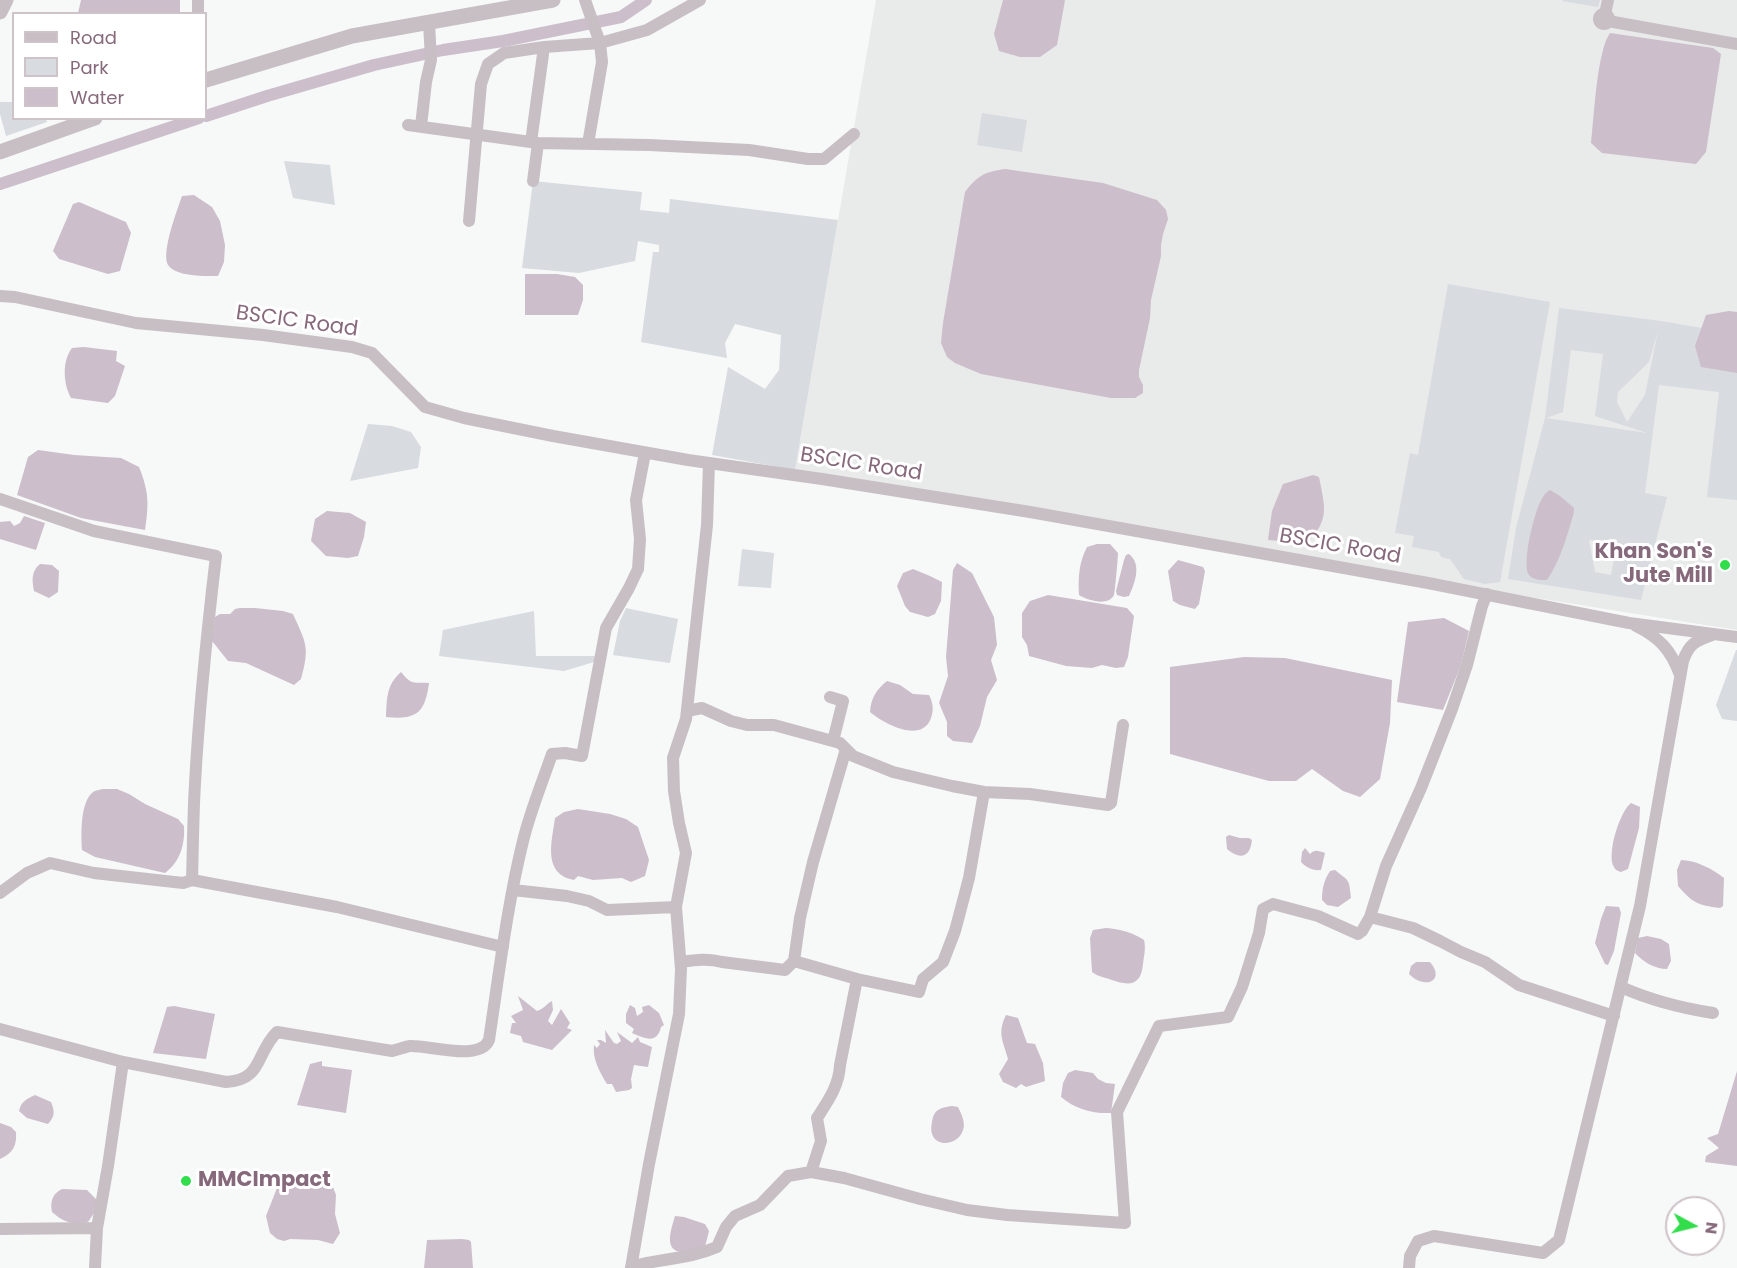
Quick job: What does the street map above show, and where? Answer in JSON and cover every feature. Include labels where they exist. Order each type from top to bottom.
[{"type":"street","points":[[0,12],[6,0]]},
{"type":"street","points":[[207,80],[352,36],[553,0]]},
{"type":"street","points":[[585,0],[600,43],[602,62],[588,144]]},
{"type":"street","points":[[674,0],[680,13]]},
{"type":"street","points":[[469,221],[481,84],[488,64],[504,53],[544,47],[600,43],[647,30],[700,0]]},
{"type":"street","points":[[1608,0],[1607,17],[1737,44]]},
{"type":"street","points":[[429,23],[431,60],[415,126],[534,143],[749,150],[808,159],[824,159],[854,134]]},
{"type":"street","points":[[533,181],[534,143],[544,47]]},
{"type":"street","points":[[0,152],[89,120]]},
{"type":"street","name":"BSCIC Road","points":[[0,296],[15,297],[136,323],[263,335],[352,347],[372,353],[425,407],[464,418],[645,453],[822,478],[1030,512],[1487,594],[1629,622],[1737,637]]},
{"type":"street","points":[[0,1029],[123,1062],[226,1082],[237,1082],[251,1075],[268,1041],[277,1032],[392,1052],[409,1046],[472,1052],[484,1048],[489,1040],[503,947],[524,839],[552,754],[582,756],[606,628],[638,569],[640,539],[636,501],[645,453]]},
{"type":"street","points":[[709,463],[707,525],[687,711],[673,758],[674,791],[686,853],[676,908],[681,962],[679,1014],[651,1152],[631,1268],[686,1258],[717,1247],[726,1227],[735,1216],[760,1204],[788,1176],[811,1172],[844,1178],[967,1210],[1125,1223],[1117,1112],[1159,1026],[1228,1017],[1242,987],[1263,909],[1273,904],[1318,916],[1358,934],[1362,931],[1370,917],[1386,866],[1421,788],[1452,709],[1487,594]]},
{"type":"street","points":[[0,499],[94,531],[216,556],[205,646],[199,724],[192,880]]},
{"type":"street","points":[[1629,622],[1659,640],[1670,652],[1680,675]]},
{"type":"street","points":[[1409,1268],[1410,1256],[1418,1241],[1434,1236],[1543,1253],[1559,1240],[1640,906],[1680,675],[1687,650],[1697,640],[1716,633]]},
{"type":"street","points":[[830,697],[843,701],[833,741]]},
{"type":"street","points":[[687,711],[702,708],[731,721],[747,725],[774,726],[840,743],[853,756],[893,772],[984,792],[1030,794],[1108,805],[1112,803],[1123,726]]},
{"type":"street","points":[[681,962],[697,959],[714,960],[785,970],[794,961],[800,918],[813,862],[846,749]]},
{"type":"street","points":[[794,961],[857,979],[919,992],[923,979],[943,962],[955,931],[969,878],[984,792]]},
{"type":"street","points":[[0,893],[27,873],[50,863],[94,873],[183,883],[192,880],[338,907],[503,947]]},
{"type":"street","points":[[513,890],[567,896],[589,901],[607,910],[676,908]]},
{"type":"street","points":[[1370,917],[1413,928],[1440,940],[1485,963],[1520,985],[1614,1016]]},
{"type":"street","points":[[811,1172],[822,1141],[817,1118],[834,1091],[839,1075],[857,979]]},
{"type":"street","points":[[1621,987],[1642,996],[1688,1009],[1713,1013]]},
{"type":"street","points":[[95,1268],[97,1228],[123,1062]]},
{"type":"street","points":[[0,1229],[97,1228]]},
{"type":"shaded area","points":[[876,0],[1737,0],[1737,630],[1511,594],[795,470]]},
{"type":"green space","points":[[1563,0],[1600,0],[1598,7]]},
{"type":"green space","points":[[0,102],[12,102],[12,120],[46,120],[47,122],[6,136],[0,114]]},
{"type":"green space","points":[[982,113],[1027,120],[1022,152],[977,145]]},
{"type":"green space","points":[[284,161],[330,165],[335,205],[293,198]]},
{"type":"green space","points":[[533,181],[642,192],[640,210],[669,213],[670,199],[838,220],[795,470],[712,455],[728,367],[765,389],[779,370],[781,335],[735,324],[725,343],[727,358],[641,342],[653,252],[659,252],[659,245],[638,241],[635,261],[579,273],[522,268]]},
{"type":"green space","points":[[1448,284],[1550,302],[1500,582],[1485,584],[1464,579],[1450,559],[1441,557],[1439,552],[1412,547],[1414,536],[1395,533],[1410,453],[1418,455]]},
{"type":"green space","points":[[1559,308],[1661,321],[1737,334],[1737,500],[1707,497],[1719,392],[1659,385],[1645,493],[1667,497],[1641,600],[1508,579],[1516,528],[1545,418]],"holes":[[[1658,331],[1645,395],[1627,422],[1617,402],[1618,392],[1649,362]],[[1571,350],[1603,354],[1595,416],[1647,433],[1546,418],[1563,412]],[[1589,540],[1617,543],[1611,575],[1595,572]]]},
{"type":"green space","points":[[368,424],[392,426],[411,432],[421,447],[418,468],[350,481]]},
{"type":"green space","points":[[742,549],[774,553],[771,588],[738,586]]},
{"type":"green space","points":[[626,608],[678,619],[670,663],[613,655],[620,621]]},
{"type":"green space","points":[[534,611],[536,656],[596,656],[594,662],[564,671],[439,656],[443,630]]},
{"type":"green space","points":[[1736,650],[1737,721],[1722,719],[1716,705]]},
{"type":"water","points":[[81,0],[180,0],[180,12],[78,12]]},
{"type":"water","points":[[1003,0],[1065,0],[1057,45],[1040,57],[1020,57],[999,51],[994,34]]},
{"type":"water","points":[[1610,33],[1713,48],[1721,54],[1706,152],[1696,164],[1602,153],[1591,143],[1599,69]]},
{"type":"water","points":[[1005,169],[1103,183],[1157,200],[1166,210],[1168,219],[1163,234],[1161,256],[1139,370],[1143,393],[1135,398],[1111,398],[981,374],[947,357],[941,343],[943,323],[965,192],[982,175]]},
{"type":"water","points":[[194,195],[212,207],[220,221],[225,245],[224,262],[218,276],[199,276],[177,272],[168,265],[166,259],[168,241],[182,196]]},
{"type":"water","points":[[79,202],[126,222],[131,233],[120,271],[108,274],[59,259],[53,251],[73,204]]},
{"type":"water","points":[[525,274],[557,274],[575,277],[583,285],[583,300],[578,315],[525,315]]},
{"type":"water","points":[[1737,312],[1737,373],[1701,367],[1695,346],[1706,315]]},
{"type":"water","points":[[72,348],[117,351],[116,361],[125,366],[115,396],[108,403],[71,398],[68,392],[65,379],[66,359]]},
{"type":"water","points":[[38,450],[121,458],[139,467],[147,498],[145,530],[81,518],[17,495],[28,457]]},
{"type":"water","points":[[1313,475],[1319,477],[1324,505],[1322,520],[1314,535],[1307,543],[1268,540],[1272,511],[1283,484]]},
{"type":"water","points":[[1550,490],[1574,508],[1574,512],[1556,564],[1547,580],[1540,580],[1529,575],[1528,548],[1540,503]]},
{"type":"water","points":[[327,511],[350,513],[366,522],[358,556],[348,558],[326,556],[311,541],[315,519]]},
{"type":"water","points":[[24,516],[45,523],[36,550],[0,539],[0,522],[10,521],[14,526],[20,523]]},
{"type":"water","points":[[1110,544],[1118,553],[1114,595],[1111,599],[1102,602],[1079,595],[1082,558],[1087,547]]},
{"type":"water","points":[[1129,554],[1135,563],[1136,574],[1129,596],[1124,597],[1117,595],[1116,591],[1124,560]]},
{"type":"water","points":[[1178,560],[1203,567],[1205,571],[1199,604],[1195,609],[1173,601],[1168,571]]},
{"type":"water","points":[[957,563],[972,573],[994,617],[997,645],[991,660],[997,680],[987,697],[980,726],[972,743],[953,741],[947,736],[947,722],[939,703],[948,676],[946,657],[953,570]]},
{"type":"water","points":[[40,564],[52,565],[59,571],[58,592],[49,598],[34,591],[34,573]]},
{"type":"water","points":[[913,569],[942,582],[941,601],[935,614],[928,617],[910,612],[897,586],[903,573]]},
{"type":"water","points":[[1048,595],[1127,608],[1134,616],[1128,657],[1124,667],[1066,666],[1029,656],[1027,645],[1022,637],[1022,613],[1030,601]]},
{"type":"water","points":[[240,608],[283,611],[293,614],[304,639],[306,652],[301,679],[294,685],[246,663],[228,661],[212,641],[215,617],[220,614],[230,614]]},
{"type":"water","points":[[1444,618],[1469,631],[1461,665],[1443,710],[1397,702],[1408,622]]},
{"type":"water","points":[[1244,657],[1285,658],[1392,680],[1390,723],[1380,779],[1360,797],[1343,791],[1312,769],[1296,781],[1269,781],[1170,754],[1170,667]]},
{"type":"water","points":[[401,672],[416,683],[429,683],[425,701],[422,708],[412,715],[397,718],[386,717],[390,687]]},
{"type":"water","points":[[887,681],[900,685],[913,694],[929,695],[933,712],[926,726],[920,730],[902,729],[884,722],[870,712],[875,695]]},
{"type":"water","points":[[117,789],[129,794],[178,819],[184,826],[184,840],[178,858],[165,873],[95,857],[82,850],[82,819],[86,803],[93,792]]},
{"type":"water","points":[[1631,803],[1640,807],[1639,828],[1628,869],[1621,872],[1615,869],[1612,861],[1613,844],[1619,824]]},
{"type":"water","points":[[578,809],[610,814],[626,819],[638,827],[649,860],[645,876],[631,882],[622,878],[593,880],[578,876],[574,880],[564,877],[557,871],[551,855],[555,818],[564,812]]},
{"type":"water","points":[[1229,835],[1252,840],[1247,854],[1236,855],[1227,849],[1226,837]]},
{"type":"water","points":[[1305,848],[1310,854],[1315,851],[1325,853],[1321,870],[1309,868],[1301,862]]},
{"type":"water","points":[[1681,860],[1704,866],[1724,878],[1723,906],[1720,908],[1701,904],[1683,892],[1678,886],[1677,870]]},
{"type":"water","points":[[1335,870],[1348,881],[1351,898],[1338,907],[1327,905],[1322,900],[1326,878],[1330,871]]},
{"type":"water","points":[[1606,906],[1619,907],[1621,913],[1614,951],[1608,965],[1605,964],[1595,943]]},
{"type":"water","points":[[1106,928],[1126,931],[1144,940],[1142,972],[1136,981],[1122,983],[1092,972],[1090,938],[1093,930]]},
{"type":"water","points":[[1647,936],[1661,939],[1669,944],[1671,961],[1667,969],[1649,964],[1635,953],[1638,938]]},
{"type":"water","points":[[1416,962],[1430,962],[1436,974],[1432,981],[1421,982],[1409,974],[1411,966]]},
{"type":"water","points":[[518,996],[537,1011],[552,1001],[553,1010],[548,1021],[552,1025],[561,1009],[570,1023],[567,1028],[572,1030],[552,1050],[523,1042],[521,1036],[510,1033],[512,1023],[516,1023],[511,1016],[523,1010]]},
{"type":"water","points":[[630,1005],[635,1008],[637,1016],[643,1012],[642,1007],[649,1005],[659,1013],[664,1025],[656,1036],[650,1039],[632,1033],[634,1029],[626,1023],[626,1014]]},
{"type":"water","points":[[174,1006],[215,1014],[206,1059],[153,1053],[167,1007]]},
{"type":"water","points":[[1006,1015],[1018,1018],[1027,1043],[1035,1044],[1043,1063],[1045,1081],[1026,1087],[1021,1084],[1016,1088],[1003,1082],[999,1074],[1008,1059],[1001,1032]]},
{"type":"water","points":[[605,1030],[614,1043],[621,1041],[617,1032],[632,1043],[638,1037],[640,1042],[652,1047],[648,1067],[634,1065],[632,1088],[629,1090],[616,1092],[612,1084],[607,1084],[597,1065],[594,1045],[597,1048],[600,1044],[597,1040],[606,1043]]},
{"type":"water","points":[[322,1061],[322,1066],[352,1070],[346,1113],[297,1105],[310,1064]]},
{"type":"water","points":[[1075,1070],[1093,1073],[1106,1083],[1115,1084],[1111,1113],[1085,1110],[1061,1097],[1063,1083],[1068,1073]]},
{"type":"water","points":[[1737,1071],[1737,1166],[1705,1162],[1706,1156],[1719,1148],[1707,1138],[1718,1134]]},
{"type":"water","points":[[35,1095],[51,1102],[54,1114],[48,1124],[27,1118],[19,1111],[24,1101]]},
{"type":"water","points":[[952,1106],[958,1107],[964,1127],[960,1136],[955,1140],[943,1143],[934,1137],[931,1131],[932,1122],[936,1112]]},
{"type":"water","points":[[0,1123],[11,1127],[16,1132],[16,1137],[13,1148],[0,1159]]},
{"type":"water","points":[[301,1178],[324,1182],[333,1187],[336,1195],[335,1214],[340,1233],[333,1244],[318,1240],[290,1239],[284,1241],[270,1233],[266,1216],[277,1188]]},
{"type":"water","points":[[62,1189],[87,1190],[98,1201],[96,1210],[88,1222],[78,1224],[69,1222],[52,1212],[52,1199]]},
{"type":"water","points":[[675,1216],[705,1224],[709,1231],[705,1247],[680,1252],[672,1247],[670,1237]]},
{"type":"water","points":[[462,1239],[471,1242],[473,1268],[424,1268],[427,1240]]},
{"type":"waterway","points":[[207,116],[374,65],[621,17],[646,0]]},
{"type":"waterway","points":[[0,184],[193,120]]},
{"type":"place","name":"Khan Son's Jute Mill","points":[[1725,565]]},
{"type":"place","name":"MMCImpact","points":[[186,1181]]}]
